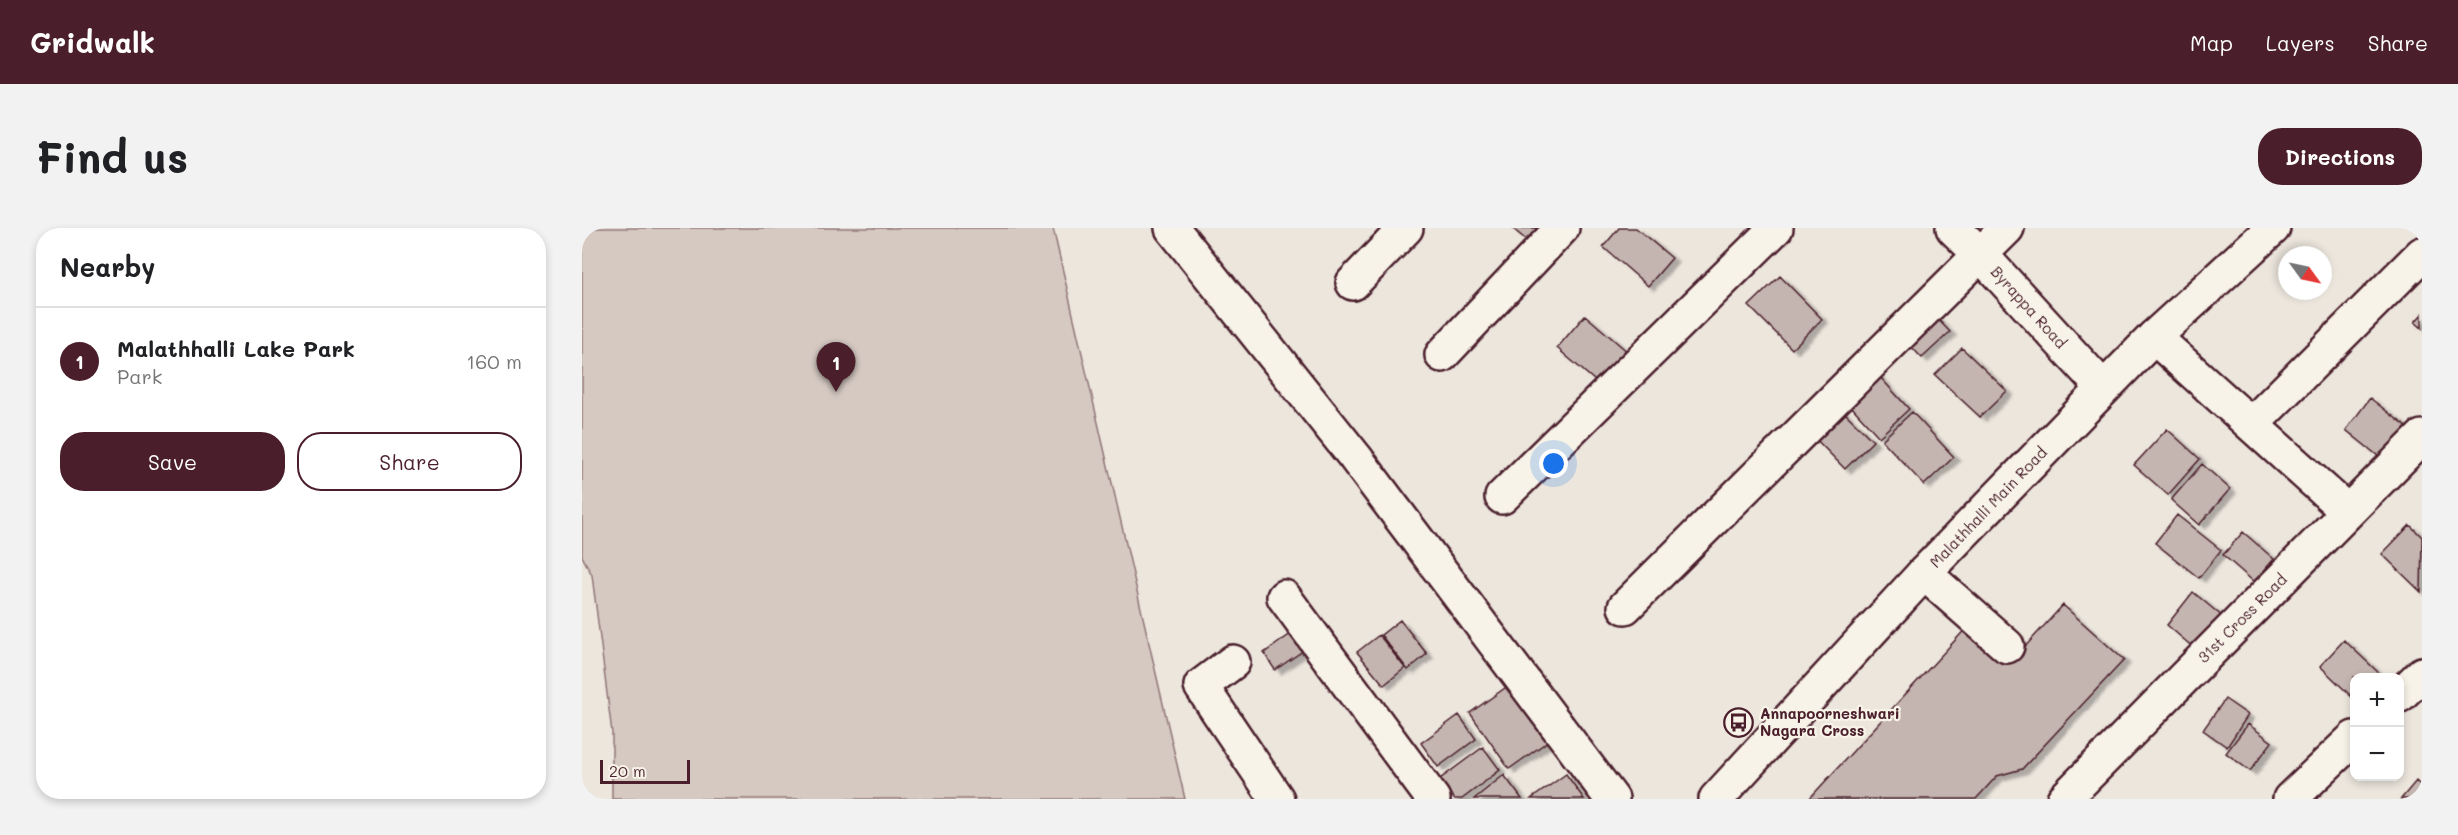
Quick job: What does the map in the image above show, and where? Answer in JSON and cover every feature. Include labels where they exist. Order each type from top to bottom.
[{"type":"street","points":[[1172,228],[1355,457],[1612,799]]},
{"type":"street","points":[[1353,283],[1406,228]]},
{"type":"street","points":[[1442,355],[1562,228]]},
{"type":"street","points":[[1502,498],[1776,228]]},
{"type":"street","name":"Byrappa Road","points":[[1953,228],[1981,255],[2103,388]]},
{"type":"street","points":[[1624,607],[2007,228]]},
{"type":"street","name":"Malathhalli Main Road","points":[[1716,799],[1924,573],[2103,388],[2154,337],[2273,228]]},
{"type":"street","points":[[2252,424],[2422,254]]},
{"type":"street","points":[[2154,337],[2347,511]]},
{"type":"street","name":"31st Cross Road","points":[[2064,799],[2422,437]]},
{"type":"street","points":[[1924,573],[2007,646]]},
{"type":"street","points":[[1284,597],[1433,799]]},
{"type":"street","points":[[1233,662],[1201,686],[1277,799]]},
{"type":"street","points":[[2404,691],[2422,674]]},
{"type":"street","points":[[2290,799],[2350,743]]},
{"type":"shaded area","points":[[582,228],[1053,228],[1185,799],[612,799],[612,733],[592,575],[582,556]]},
{"type":"building","points":[[1512,228],[1555,228],[1537,249]]},
{"type":"building","points":[[1619,228],[1636,228],[1672,258],[1648,286],[1603,247]]},
{"type":"building","points":[[1780,276],[1822,319],[1792,349],[1749,306]]},
{"type":"building","points":[[1929,310],[1950,332],[1922,358],[1902,337]]},
{"type":"building","points":[[2422,314],[2422,328],[2415,322]]},
{"type":"building","points":[[1585,315],[1629,353],[1601,386],[1557,348]]},
{"type":"building","points":[[1962,348],[2007,391],[1980,417],[1935,375]]},
{"type":"building","points":[[1871,367],[1909,409],[1879,437],[1841,395]]},
{"type":"building","points":[[2370,398],[2413,432],[2388,464],[2346,430]]},
{"type":"building","points":[[1835,403],[1873,441],[1845,469],[1808,431]]},
{"type":"building","points":[[1912,412],[1954,457],[1924,485],[1882,440]]},
{"type":"building","points":[[2167,429],[2200,459],[2168,495],[2134,465]]},
{"type":"building","points":[[2202,464],[2230,489],[2199,525],[2171,500]]},
{"type":"building","points":[[2177,515],[2221,550],[2199,578],[2155,543]]},
{"type":"building","points":[[2410,525],[2422,537],[2421,592],[2382,554]]},
{"type":"building","points":[[2243,532],[2274,559],[2254,582],[2223,555]]},
{"type":"building","points":[[2193,592],[2223,617],[2195,649],[2167,625]]},
{"type":"building","points":[[2063,605],[2124,660],[2022,769],[1997,776],[1976,799],[1809,799],[1970,624],[2011,662]]},
{"type":"building","points":[[1400,620],[1427,654],[1408,670],[1381,635]]},
{"type":"building","points":[[1295,631],[1307,648],[1275,670],[1264,653]]},
{"type":"building","points":[[1379,635],[1405,668],[1384,685],[1357,652]]},
{"type":"building","points":[[2344,640],[2379,673],[2350,673],[2350,695],[2320,666]]},
{"type":"building","points":[[1512,683],[1551,739],[1509,769],[1470,713]]},
{"type":"building","points":[[2225,699],[2248,715],[2227,747],[2203,730]]},
{"type":"building","points":[[1459,715],[1476,739],[1438,767],[1421,743]]},
{"type":"building","points":[[2248,724],[2272,742],[2250,771],[2226,753]]},
{"type":"building","points":[[1483,747],[1500,770],[1462,799],[1454,799],[1440,779]]},
{"type":"building","points":[[1566,774],[1584,799],[1531,799]]},
{"type":"building","points":[[1504,775],[1522,799],[1474,799]]},
{"type":"building","points":[[2416,781],[2422,787],[2422,799],[2401,799]]},
{"type":"place","name":"Malathhalli Lake Park","points":[[836,392]]},
{"type":"place","name":"Annapoorneshwari Nagara Cross","points":[[1739,722]]}]
